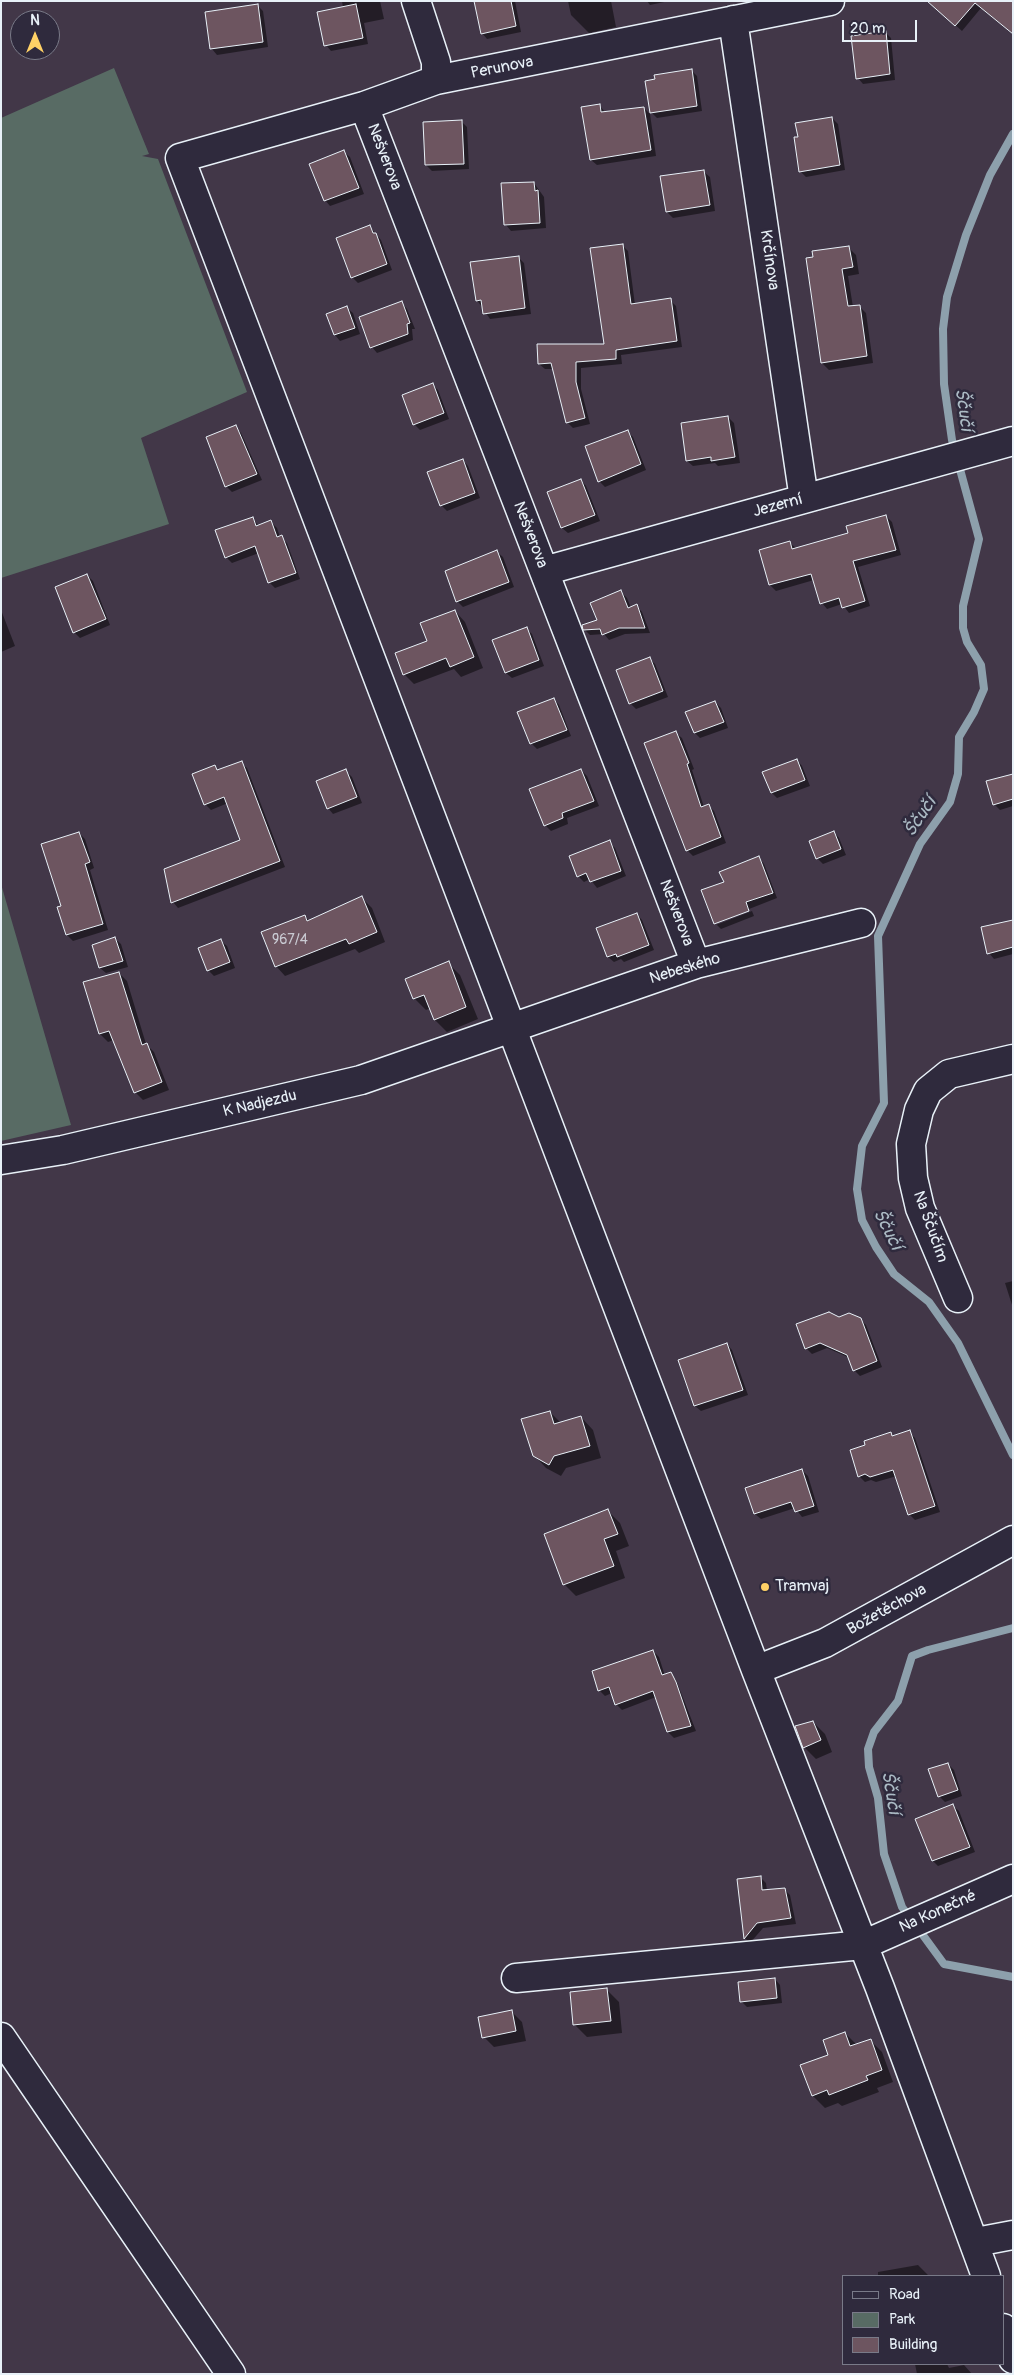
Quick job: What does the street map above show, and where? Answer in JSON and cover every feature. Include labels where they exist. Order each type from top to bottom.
[{"type":"street","points":[[416,1],[436,62],[436,80]]},
{"type":"street","name":"Perunova","points":[[513,1028],[180,158],[364,106],[436,80],[830,1]]},
{"type":"street","name":"Krčínova","points":[[733,20],[804,499]]},
{"type":"street","name":"Nešverova","points":[[364,106],[696,964]]},
{"type":"street","name":"Jezerní","points":[[544,571],[1013,441]]},
{"type":"street","name":"Nebeského","points":[[513,1028],[696,964],[861,923]]},
{"type":"street","points":[[513,1028],[756,1670],[976,2242],[986,2275]]},
{"type":"street","name":"K Nadjezdu","points":[[1,1160],[63,1150],[361,1080],[513,1028]]},
{"type":"street","name":"Na Ščučím","points":[[958,1298],[920,1208],[913,1178],[911,1144],[919,1110],[928,1091],[949,1074],[1009,1060]]},
{"type":"street","name":"Božetěchova","points":[[756,1670],[825,1643],[1013,1540]]},
{"type":"street","name":"Na Konečné","points":[[516,1978],[863,1945],[1013,1879]]},
{"type":"street","points":[[1,2037],[231,2374]]},
{"type":"street","points":[[976,2242],[1013,2235]]},
{"type":"street","points":[[1004,2331],[1013,2359]]},
{"type":"green space","points":[[114,68],[149,154],[142,156],[158,159],[247,392],[141,438],[169,524],[1,578],[1,118]]},
{"type":"green space","points":[[1,884],[71,1125],[1,1141]]},
{"type":"building","points":[[474,1],[511,1],[516,26],[481,34]]},
{"type":"building","points":[[927,1],[1013,1],[1013,34],[975,3],[955,26]]},
{"type":"building","points":[[258,4],[263,42],[210,49],[205,12]]},
{"type":"building","points":[[356,4],[363,38],[324,46],[317,12]]},
{"type":"building","points":[[886,31],[890,74],[856,79],[851,36]]},
{"type":"building","points":[[692,69],[697,106],[650,113],[645,81],[655,79],[654,75]]},
{"type":"building","points":[[600,104],[601,112],[644,107],[651,150],[590,160],[581,107]]},
{"type":"building","points":[[832,117],[840,165],[799,172],[794,137],[798,137],[795,123]]},
{"type":"building","points":[[462,120],[464,164],[425,165],[423,122]]},
{"type":"building","points":[[344,150],[359,188],[324,201],[309,164]]},
{"type":"building","points":[[704,170],[710,205],[666,212],[660,176]]},
{"type":"building","points":[[534,182],[535,191],[538,190],[540,223],[504,225],[501,183]]},
{"type":"building","points":[[370,225],[373,233],[376,233],[387,264],[351,278],[336,238]]},
{"type":"building","points":[[623,244],[631,304],[671,298],[677,341],[616,350],[616,359],[576,362],[576,382],[585,418],[566,423],[551,363],[538,364],[537,344],[604,344],[590,248]]},
{"type":"building","points":[[849,246],[853,267],[842,269],[848,306],[860,305],[867,356],[821,363],[806,258],[813,257],[812,251]]},
{"type":"building","points":[[519,256],[525,308],[483,314],[481,300],[476,301],[470,262]]},
{"type":"building","points":[[402,301],[410,323],[407,324],[408,334],[370,348],[359,317]]},
{"type":"building","points":[[347,306],[355,328],[334,335],[326,314]]},
{"type":"building","points":[[433,383],[444,413],[413,425],[402,395]]},
{"type":"building","points":[[728,416],[735,457],[711,461],[711,457],[686,461],[681,423]]},
{"type":"building","points":[[236,425],[257,474],[225,487],[206,437]]},
{"type":"building","points":[[628,430],[641,464],[598,482],[585,446]]},
{"type":"building","points":[[463,459],[475,493],[440,506],[427,472]]},
{"type":"building","points":[[581,479],[595,515],[561,528],[547,492]]},
{"type":"building","points":[[886,515],[896,550],[853,561],[865,601],[842,608],[839,598],[820,604],[811,574],[769,585],[759,550],[790,541],[792,549],[848,533],[846,526]]},
{"type":"building","points":[[253,517],[256,526],[271,520],[277,537],[282,535],[296,573],[268,583],[255,546],[225,558],[215,530]]},
{"type":"building","points":[[497,550],[509,582],[456,602],[445,571]]},
{"type":"building","points":[[87,574],[106,619],[73,633],[55,587]]},
{"type":"building","points":[[621,590],[628,608],[637,604],[645,628],[619,628],[602,635],[600,629],[583,630],[582,625],[597,620],[590,603]]},
{"type":"building","points":[[455,610],[474,657],[450,667],[446,658],[403,675],[395,653],[427,641],[420,623]]},
{"type":"building","points":[[527,627],[539,660],[505,673],[492,640]]},
{"type":"building","points":[[650,657],[663,691],[629,704],[616,670]]},
{"type":"building","points":[[554,698],[567,730],[530,744],[517,712]]},
{"type":"building","points":[[715,701],[724,722],[694,733],[685,712]]},
{"type":"building","points":[[676,731],[689,763],[687,764],[701,807],[709,804],[721,837],[686,851],[644,743]]},
{"type":"building","points":[[797,759],[805,780],[771,793],[762,772]]},
{"type":"building","points":[[242,761],[280,861],[171,903],[164,869],[240,840],[224,797],[204,805],[192,774],[215,765],[217,770]]},
{"type":"building","points":[[346,769],[357,797],[327,809],[316,781]]},
{"type":"building","points":[[581,769],[594,801],[562,813],[563,818],[544,826],[529,789]]},
{"type":"building","points":[[1013,774],[1013,799],[993,805],[986,781]]},
{"type":"building","points":[[834,831],[841,849],[816,859],[809,841]]},
{"type":"building","points":[[79,832],[90,862],[85,864],[103,924],[66,935],[57,907],[61,906],[41,844]]},
{"type":"building","points":[[610,840],[621,871],[590,882],[586,873],[577,877],[569,856]]},
{"type":"building","points":[[759,856],[773,893],[746,902],[749,911],[714,924],[701,890],[724,882],[719,872]]},
{"type":"building","points":[[362,896],[377,932],[349,944],[346,939],[275,967],[261,932],[305,915],[307,921]]},
{"type":"building","points":[[637,913],[649,945],[617,957],[616,954],[607,957],[596,928]]},
{"type":"building","points":[[1013,920],[1013,947],[987,954],[981,927]]},
{"type":"building","points":[[115,937],[123,961],[99,968],[92,945]]},
{"type":"building","points":[[221,939],[230,962],[207,971],[198,948]]},
{"type":"building","points":[[449,961],[466,1007],[434,1020],[424,995],[413,999],[405,979]]},
{"type":"building","points":[[119,972],[142,1045],[147,1043],[162,1082],[134,1093],[109,1031],[99,1034],[83,982]]},
{"type":"building","points":[[829,1312],[839,1317],[849,1313],[861,1318],[877,1361],[853,1371],[847,1355],[820,1343],[805,1349],[796,1324]]},
{"type":"building","points":[[727,1343],[743,1390],[694,1406],[678,1360]]},
{"type":"building","points":[[550,1411],[554,1424],[581,1416],[590,1446],[554,1456],[549,1465],[533,1456],[521,1419]]},
{"type":"building","points":[[910,1430],[935,1506],[908,1515],[893,1470],[870,1477],[865,1474],[858,1477],[850,1450],[865,1445],[864,1441],[891,1432],[892,1436]]},
{"type":"building","points":[[802,1469],[814,1506],[795,1512],[791,1502],[754,1514],[745,1488]]},
{"type":"building","points":[[608,1509],[618,1534],[604,1539],[614,1566],[563,1585],[544,1534]]},
{"type":"building","points":[[653,1650],[662,1675],[671,1672],[676,1682],[691,1726],[667,1732],[653,1691],[615,1705],[609,1687],[598,1691],[592,1671]]},
{"type":"building","points":[[813,1721],[821,1740],[803,1748],[795,1726]]},
{"type":"building","points":[[948,1763],[958,1790],[938,1797],[928,1769]]},
{"type":"building","points":[[953,1804],[970,1847],[932,1861],[915,1819]]},
{"type":"building","points":[[761,1876],[762,1890],[785,1888],[791,1918],[757,1923],[744,1939],[737,1879]]},
{"type":"building","points":[[775,1978],[777,1998],[740,2002],[738,1982]]},
{"type":"building","points":[[607,1988],[611,2021],[573,2025],[570,1992]]},
{"type":"building","points":[[512,2010],[516,2031],[482,2038],[478,2017]]},
{"type":"building","points":[[845,2032],[850,2046],[871,2039],[882,2070],[866,2076],[868,2080],[829,2095],[827,2090],[812,2096],[800,2065],[828,2055],[823,2040]]},
{"type":"waterway","name":"Ščučí","points":[[1013,134],[990,175],[966,235],[947,297],[943,329],[944,384],[952,440],[979,539],[963,606],[963,628],[967,642],[981,665],[984,689],[974,712],[959,737],[958,774],[950,802],[920,844],[878,936],[884,1103],[862,1146],[857,1189],[862,1220],[876,1247],[894,1274],[929,1302],[958,1343],[1013,1455]]},
{"type":"waterway","name":"Ščučí","points":[[910,1918],[902,1907],[884,1854],[878,1798],[869,1767],[868,1749],[874,1732],[898,1701],[912,1656],[928,1650],[1013,1628]]},
{"type":"waterway","name":"Ščučí","points":[[917,1927],[944,1964],[1013,1977]]},
{"type":"place","name":"Tramvaj","points":[[765,1587]]}]
